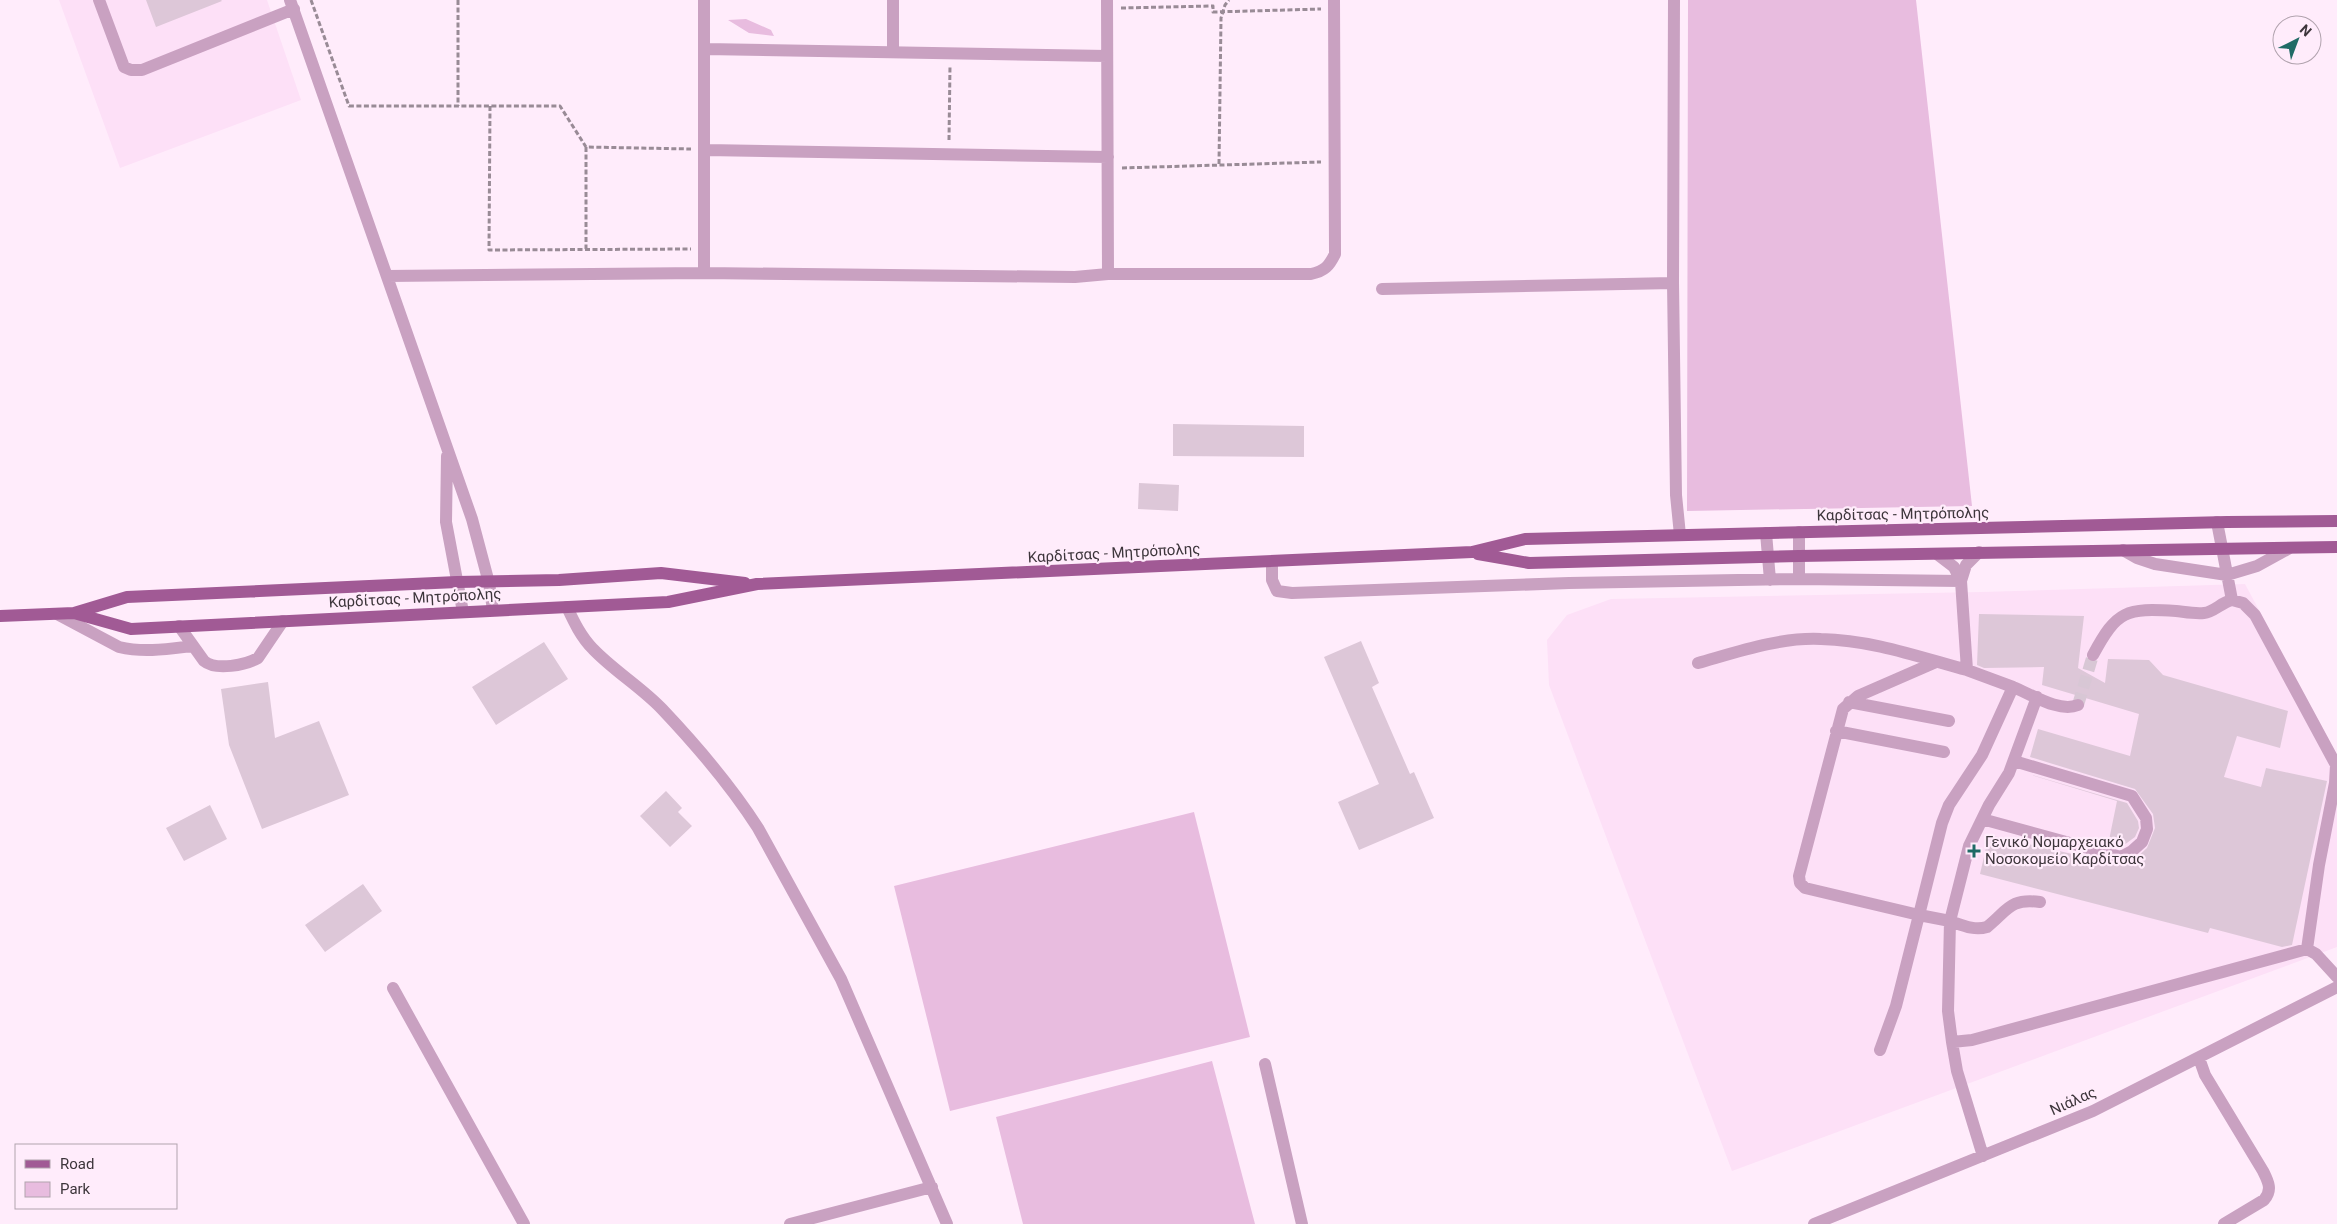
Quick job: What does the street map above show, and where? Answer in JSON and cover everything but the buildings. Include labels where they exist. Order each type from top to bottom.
[{"type":"main road","name":"Καρδίτσας - Μητρόπολης","points":[[74,613],[131,629],[668,602],[757,584],[1472,552],[1524,539],[2217,522],[2337,521]]},
{"type":"main road","name":"Καρδίτσας - Μητρόπολης","points":[[1472,552],[1530,563],[1768,556],[2337,547]]},
{"type":"main road","name":"Καρδίτσας - Μητρόπολης","points":[[0,616],[74,613],[127,597],[662,573],[757,584]]},
{"type":"street","points":[[99,0],[124,67],[131,70],[142,70],[292,5],[472,518],[489,582],[493,610]]},
{"type":"street","points":[[704,0],[706,150],[704,273]]},
{"type":"street","points":[[893,0],[893,52]]},
{"type":"street","points":[[1674,0],[1673,283],[1676,494],[1680,535]]},
{"type":"street","points":[[1107,4],[1108,274]]},
{"type":"street","points":[[386,276],[704,273],[1075,277],[1108,274],[1311,274],[1321,272],[1330,265],[1335,254],[1334,4]]},
{"type":"street","points":[[705,49],[1107,56]]},
{"type":"street","points":[[706,150],[948,154],[1109,163]]},
{"type":"street","points":[[1382,289],[1673,283]]},
{"type":"street","points":[[447,449],[446,522],[463,612]]},
{"type":"street","points":[[2217,522],[2232,600]]},
{"type":"street","points":[[1799,532],[1799,579]]},
{"type":"street","points":[[1766,533],[1770,580]]},
{"type":"street","points":[[2123,550],[2137,558],[2155,564],[2227,575],[2257,566],[2288,548]]},
{"type":"street","points":[[1967,670],[1962,581],[1966,566],[1979,552]]},
{"type":"street","points":[[1937,554],[1954,567],[1962,581]]},
{"type":"street","points":[[1272,562],[1274,587],[1277,591],[1292,593],[1569,583],[1799,579],[1962,581]]},
{"type":"street","points":[[2093,656],[2106,631],[2122,615],[2134,611],[2155,610],[2203,613],[2232,600],[2243,602],[2255,615],[2336,765],[2335,783],[2307,949]]},
{"type":"street","points":[[567,607],[582,635],[593,650],[662,710],[743,805],[841,979],[947,1224]]},
{"type":"street","points":[[57,614],[119,647],[142,651],[193,646]]},
{"type":"street","points":[[179,626],[208,665],[216,666],[252,662],[258,658],[283,621]]},
{"type":"street","points":[[1698,663],[1756,647],[1821,639],[1868,643],[1967,670],[2066,707],[2078,704]]},
{"type":"street","points":[[1936,662],[1858,696],[1843,708],[1799,876],[1800,883],[1805,888],[1950,921],[1976,929],[1987,927],[2015,903],[2025,900],[2040,902]]},
{"type":"street","points":[[1880,1050],[1896,1006],[1942,822],[1949,805],[1982,755],[2013,687]]},
{"type":"street","points":[[1983,1156],[1957,1071],[1952,1042],[1948,1011],[1950,921],[1969,846],[1982,819],[2004,783],[2037,697]]},
{"type":"street","points":[[1849,702],[1949,721]]},
{"type":"street","points":[[1836,731],[1944,752]]},
{"type":"street","points":[[1982,819],[2121,857],[2132,852],[2142,842],[2147,829],[2146,818],[2132,796],[2014,761]]},
{"type":"street","points":[[1952,1042],[1972,1040],[2307,949],[2316,954],[2337,977]]},
{"type":"street","name":"Νιάλας","points":[[1814,1224],[2092,1111],[2337,987]]},
{"type":"street","points":[[393,988],[524,1224]]},
{"type":"street","points":[[2199,1058],[2205,1075],[2263,1171],[2270,1187],[2268,1196],[2264,1200],[2224,1224]]},
{"type":"street","points":[[1265,1064],[1302,1224]]},
{"type":"street","points":[[790,1224],[932,1187]]},
{"type":"path","points":[[311,0],[349,106],[560,106],[586,147],[586,249]]},
{"type":"path","points":[[458,0],[458,106]]},
{"type":"path","points":[[1219,164],[1222,12],[1229,0]]},
{"type":"path","points":[[1107,4],[1213,6],[1213,12],[1334,4]]},
{"type":"path","points":[[948,154],[950,53]]},
{"type":"path","points":[[490,106],[489,250],[704,249]]},
{"type":"path","points":[[586,147],[706,150]]},
{"type":"path","points":[[1109,163],[1219,164],[1334,161]]},
{"type":"shaded area","points":[[59,0],[267,0],[301,100],[120,168]]},
{"type":"shaded area","name":"Γενικό Νομαρχειακό Νοσοκομείο Καρδίτσας","points":[[2245,584],[2337,755],[2337,947],[1732,1171],[1549,685],[1547,640],[1567,615],[1611,599],[1981,592]]},
{"type":"green space","points":[[1688,0],[1916,0],[1972,506],[1687,511]]},
{"type":"green space","points":[[746,19],[771,30],[774,36],[749,33],[728,20]]},
{"type":"green space","points":[[1194,812],[1250,1037],[950,1111],[894,886]]},
{"type":"green space","points":[[1212,1061],[1255,1224],[1023,1224],[996,1117]]},
{"type":"tunnel","points":[[2078,705],[2093,655]]},
{"type":"place","name":"Γενικό Νομαρχειακό Νοσοκομείο Καρδίτσας","points":[[1974,851]]}]
